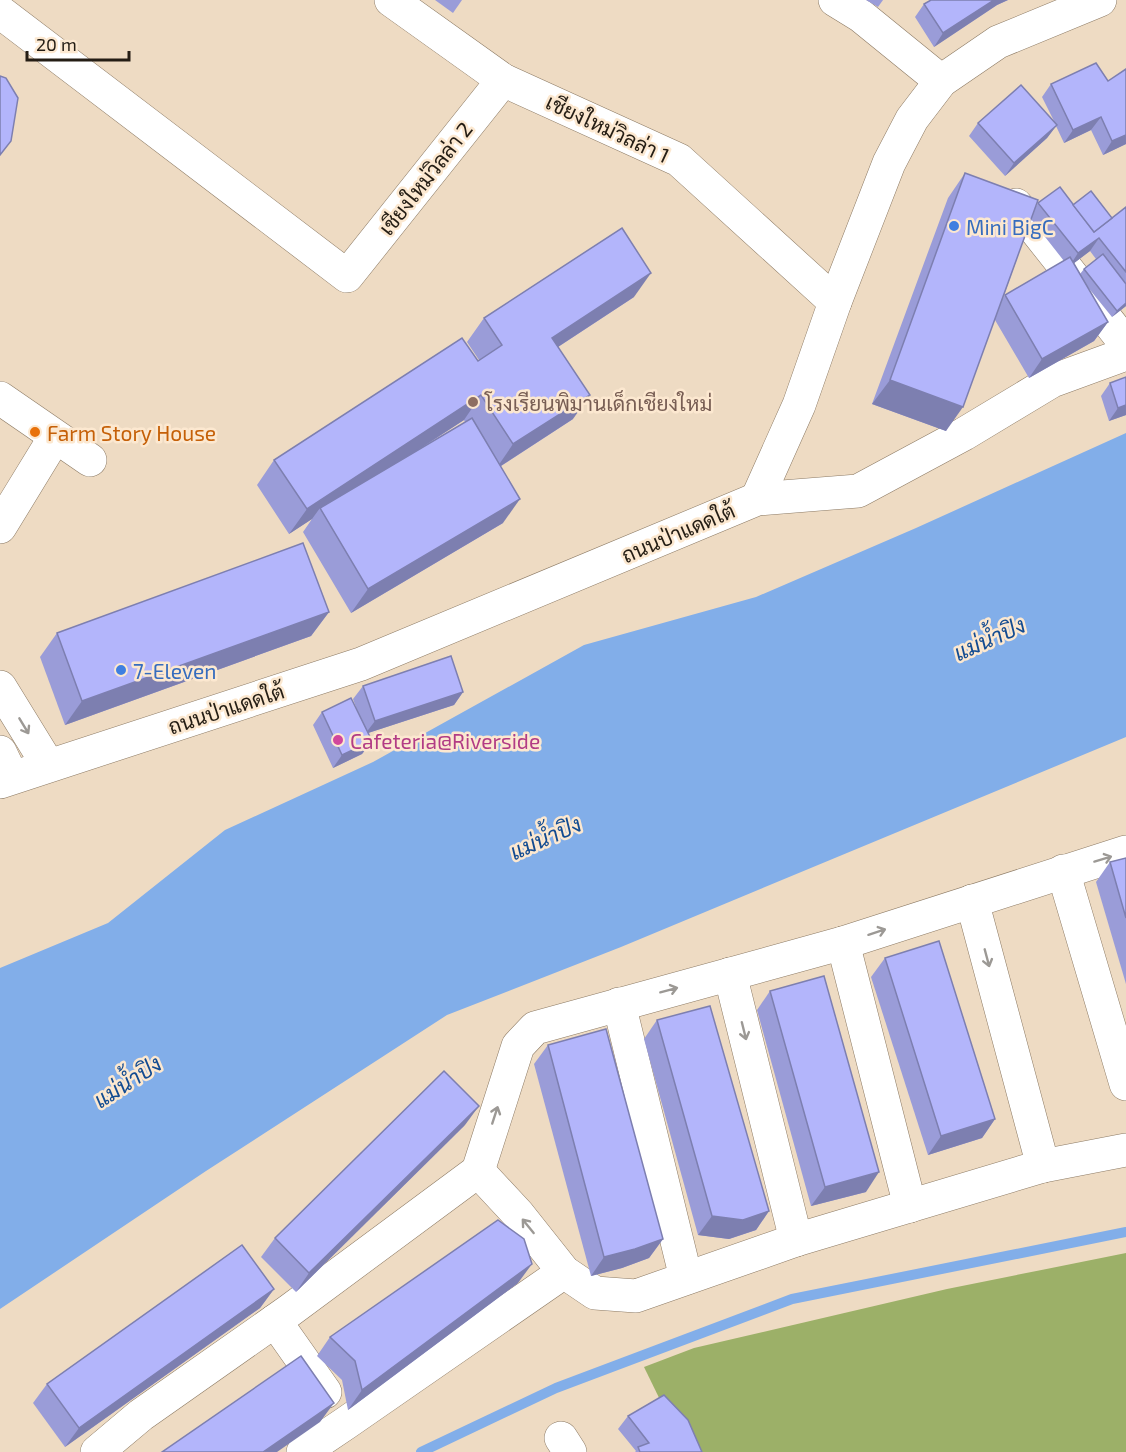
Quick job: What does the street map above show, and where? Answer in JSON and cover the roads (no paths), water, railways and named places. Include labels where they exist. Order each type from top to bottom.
[{"type":"street","name":"เชียงใหม่วิลล่า 1","points":[[391,0],[503,80],[679,160],[835,302]]},
{"type":"street","points":[[835,0],[861,16],[941,81]]},
{"type":"street","name":"ถนนป่าแดดใต้","points":[[4,770],[48,765],[361,664],[757,499],[799,405],[835,302],[889,163],[912,119],[941,81],[998,42],[1100,0]]},
{"type":"street","name":"เชียงใหม่วิลล่า 2","points":[[0,12],[347,276],[503,80]]},
{"type":"street","points":[[1016,205],[1126,344]]},
{"type":"street","points":[[757,499],[858,491],[964,434],[1052,381],[1126,354]]},
{"type":"street","points":[[0,398],[90,460]]},
{"type":"street","points":[[0,527],[55,437]]},
{"type":"street","points":[[0,687],[48,765]]},
{"type":"street","points":[[97,1452],[141,1415],[275,1321],[478,1171],[518,1046],[535,1028],[843,943],[1126,852]]},
{"type":"street","points":[[1063,871],[1126,1084]]},
{"type":"street","points":[[972,901],[1043,1166]]},
{"type":"street","points":[[843,943],[910,1206]]},
{"type":"street","points":[[730,974],[796,1240]]},
{"type":"street","points":[[619,1004],[686,1278]]},
{"type":"street","points":[[478,1171],[518,1214],[564,1272],[595,1293],[636,1296],[796,1240],[1043,1166],[1126,1150]]},
{"type":"street","points":[[303,1452],[564,1272]]},
{"type":"street","points":[[275,1321],[346,1424]]},
{"type":"water","name":"แม่น้ำปิง","points":[[1126,433],[1126,737],[621,947],[447,1015],[206,1171],[0,1309],[0,968],[108,923],[225,830],[373,762],[584,645],[756,597]]},
{"type":"waterway","points":[[421,1452],[556,1388],[792,1299],[1126,1232]]},
{"type":"place","name":"Mini BigC","points":[[954,226]]},
{"type":"place","name":"โรงเรียนพิมานเด็กเชียงใหม่","points":[[473,402]]},
{"type":"place","name":"Farm Story House","points":[[35,432]]},
{"type":"place","name":"7-Eleven","points":[[121,670]]},
{"type":"place","name":"Cafeteria@Riverside","points":[[338,740]]}]
